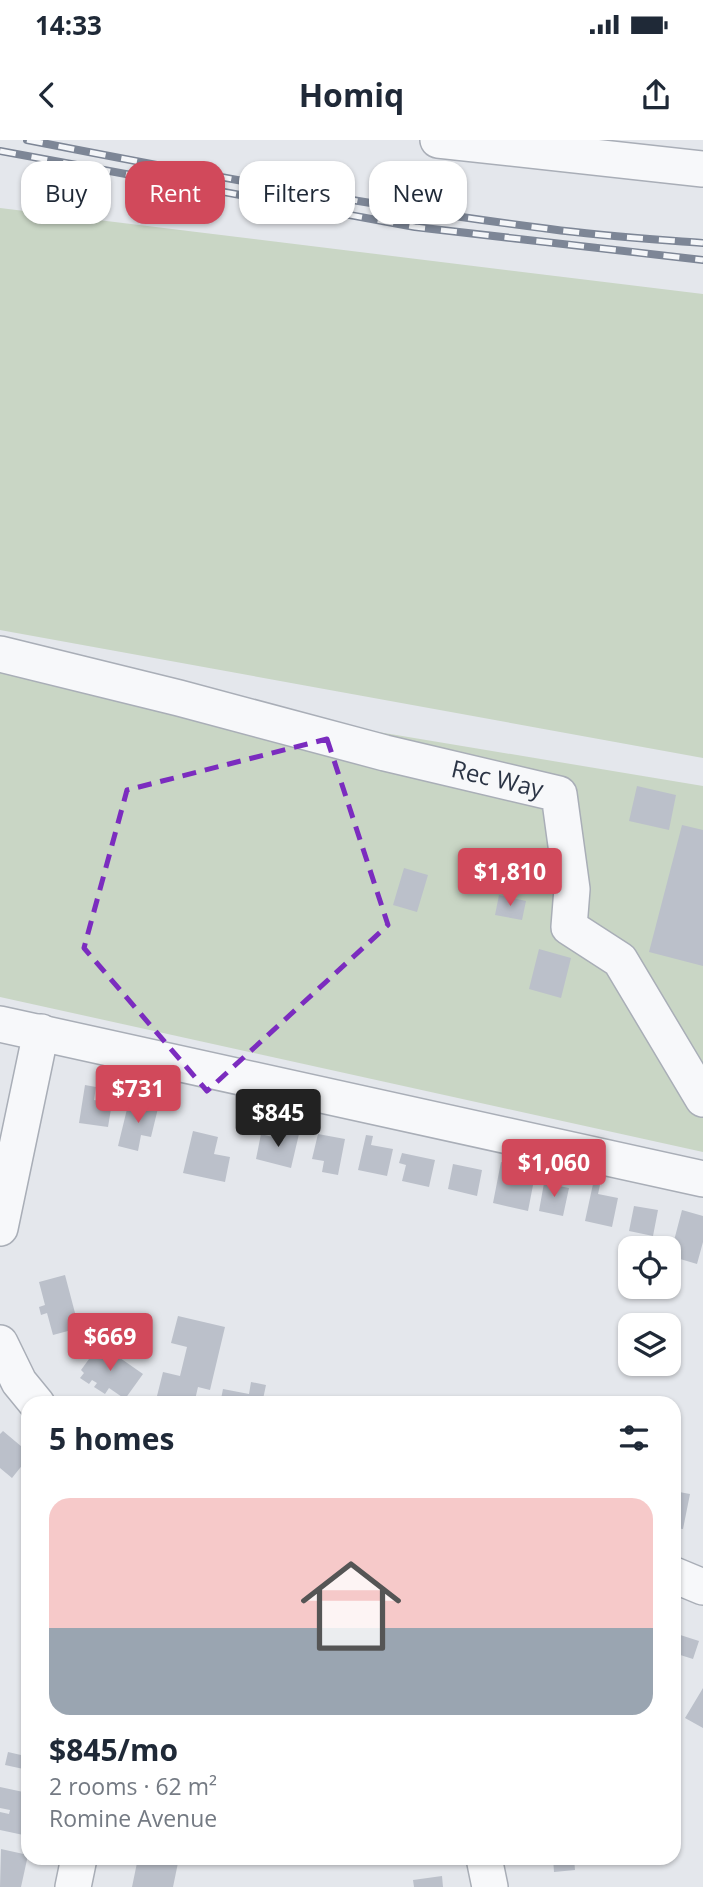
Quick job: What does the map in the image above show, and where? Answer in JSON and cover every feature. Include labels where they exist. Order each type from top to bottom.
[{"type":"street","points":[[438,140],[703,169]]},
{"type":"street","name":"Rec Way","points":[[0,653],[385,753],[559,794],[572,889],[569,928],[620,960],[703,1099]]},
{"type":"street","points":[[0,1024],[703,1179]]},
{"type":"street","points":[[0,1228],[41,1032]]},
{"type":"street","points":[[0,1343],[19,1382],[30,1396]]},
{"type":"street","points":[[681,1578],[703,1587]]},
{"type":"street","points":[[73,1887],[78,1865]]},
{"type":"street","points":[[485,1865],[489,1887]]},
{"type":"highlighted area","points":[[327,739],[388,925],[207,1091],[84,948],[127,790]]},
{"type":"green space","points":[[0,208],[21,211],[21,224],[111,224],[111,222],[703,294],[703,758],[0,630]]},
{"type":"green space","points":[[0,669],[703,786],[703,1152],[0,997]]},
{"type":"building","points":[[637,786],[676,795],[669,830],[629,821]]},
{"type":"building","points":[[682,825],[703,830],[703,966],[649,952]]},
{"type":"building","points":[[404,868],[428,875],[417,912],[393,905]]},
{"type":"building","points":[[499,895],[526,901],[522,920],[495,915]]},
{"type":"building","points":[[539,949],[571,958],[561,998],[529,989]]},
{"type":"building","points":[[85,1085],[96,1087],[94,1100],[112,1103],[108,1127],[79,1123]]},
{"type":"building","points":[[150,1098],[160,1100],[151,1137],[141,1135],[138,1151],[118,1146],[128,1105],[147,1109]]},
{"type":"building","points":[[193,1131],[218,1137],[214,1154],[230,1157],[225,1182],[183,1173]]},
{"type":"building","points":[[286,1131],[299,1134],[291,1168],[256,1159],[261,1134],[284,1140]]},
{"type":"building","points":[[318,1134],[345,1139],[338,1175],[322,1172],[324,1161],[312,1159]]},
{"type":"building","points":[[366,1135],[373,1136],[371,1145],[393,1149],[387,1176],[358,1170]]},
{"type":"building","points":[[402,1153],[435,1160],[429,1187],[402,1181],[406,1165],[399,1163]]},
{"type":"building","points":[[501,1162],[512,1165],[510,1175],[534,1180],[528,1211],[493,1203]]},
{"type":"building","points":[[453,1164],[482,1170],[477,1196],[448,1189]]},
{"type":"building","points":[[544,1183],[569,1188],[563,1216],[539,1211]]},
{"type":"building","points":[[593,1184],[600,1185],[598,1194],[618,1198],[612,1227],[585,1221]]},
{"type":"building","points":[[634,1206],[658,1210],[653,1236],[629,1231]]},
{"type":"building","points":[[682,1210],[703,1216],[703,1242],[697,1264],[681,1259],[681,1236],[675,1236]]},
{"type":"building","points":[[65,1275],[79,1328],[53,1335],[47,1313],[41,1315],[39,1307],[45,1305],[39,1282]]},
{"type":"building","points":[[178,1316],[225,1327],[210,1390],[198,1387],[196,1396],[157,1396],[163,1372],[180,1376],[187,1347],[171,1343]]},
{"type":"building","points":[[100,1344],[143,1374],[127,1396],[121,1396],[109,1388],[105,1394],[94,1387],[97,1383],[92,1380],[89,1384],[80,1378],[84,1373],[81,1370]]},
{"type":"building","points":[[251,1382],[266,1385],[264,1396],[222,1396],[223,1389],[249,1394]]},
{"type":"building","points":[[3,1431],[21,1446],[21,1467],[12,1478],[0,1468],[0,1434]]},
{"type":"building","points":[[681,1492],[690,1494],[681,1529]]},
{"type":"building","points":[[681,1635],[699,1641],[693,1659],[681,1655]]},
{"type":"building","points":[[703,1688],[703,1728],[685,1718]]},
{"type":"building","points":[[8,1752],[21,1755],[21,1768],[5,1765]]},
{"type":"building","points":[[0,1787],[21,1792],[21,1834],[0,1830],[0,1812],[9,1814],[10,1810],[0,1808]]},
{"type":"building","points":[[1,1849],[21,1853],[21,1865],[26,1865],[21,1887],[0,1887]]},
{"type":"building","points":[[137,1865],[178,1865],[173,1887],[132,1887]]},
{"type":"building","points":[[554,1865],[575,1865],[575,1870],[554,1872]]},
{"type":"building","points":[[442,1876],[443,1887],[414,1887],[413,1880]]},
{"type":"railway","points":[[27,140],[419,211],[569,231],[703,243]]},
{"type":"railway","points":[[0,151],[415,227],[703,260]]}]
